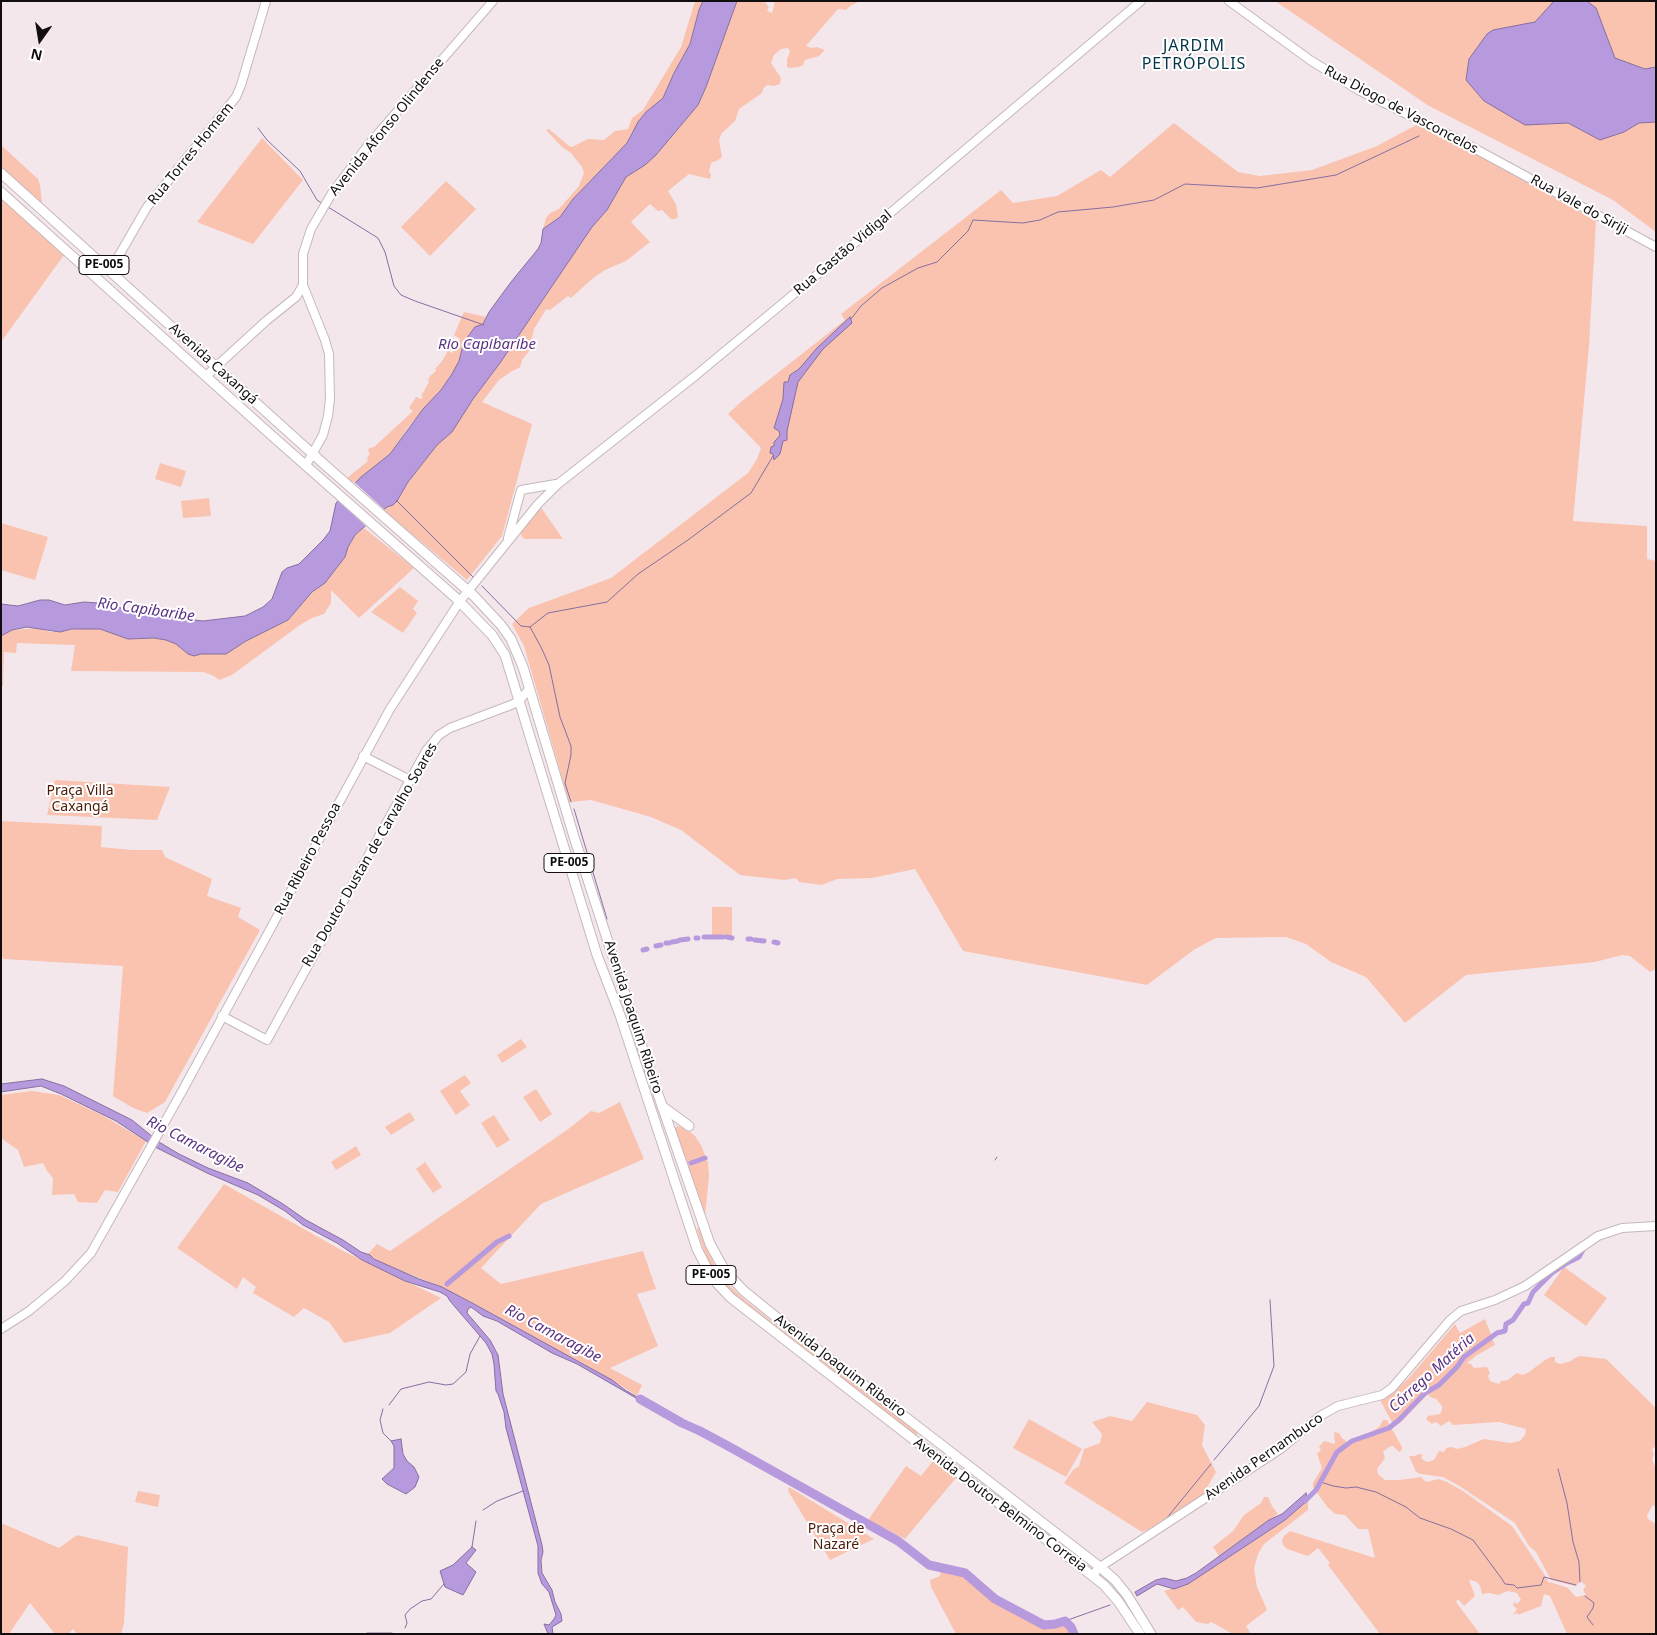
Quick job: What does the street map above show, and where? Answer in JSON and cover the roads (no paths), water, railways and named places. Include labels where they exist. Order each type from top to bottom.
[{"type":"main road","name":"Avenida Caxangá","points":[[1,173],[313,454],[426,553]]},
{"type":"main road","name":"Avenida Caxangá","points":[[1,192],[416,563]]},
{"type":"main road","name":"Avenida Joaquim Ribeiro","points":[[426,553],[494,617],[508,636],[523,667],[583,865],[663,1107],[710,1244],[725,1272],[744,1291],[781,1321],[918,1426]]},
{"type":"main road","name":"Avenida Joaquim Ribeiro","points":[[416,563],[460,601],[492,634],[505,655],[597,955],[620,1015],[697,1249],[712,1278],[721,1289],[824,1370]]},
{"type":"main road","points":[[663,1107],[689,1126]]},
{"type":"main road","name":"Avenida Doutor Belmino Correia","points":[[824,1370],[1104,1585],[1118,1601],[1140,1634]]},
{"type":"main road","name":"Avenida Doutor Belmino Correia","points":[[918,1426],[1115,1580],[1128,1595],[1151,1634]]},
{"type":"street","name":"Rua Torres Homem","points":[[110,271],[147,207],[236,97],[266,1]]},
{"type":"street","name":"Avenida Afonso Olindense","points":[[306,465],[323,435],[330,403],[330,364],[325,340],[303,285],[303,254],[311,229],[324,205],[370,144],[493,1]]},
{"type":"street","name":"Rua Gastão Vidigal","points":[[460,601],[542,499],[558,484],[695,376],[1141,1]]},
{"type":"street","name":"Rua Diogo de Vasconcelos","points":[[1229,1],[1337,78],[1502,163]]},
{"type":"street","name":"Rua Vale do Siriji","points":[[1502,163],[1656,247]]},
{"type":"street","points":[[206,376],[296,297],[303,285]]},
{"type":"street","points":[[296,297],[310,304]]},
{"type":"street","points":[[506,542],[521,490],[558,484]]},
{"type":"street","points":[[537,488],[542,494],[542,499]]},
{"type":"street","name":"Rua Ribeiro Pessoa","points":[[1,1329],[30,1311],[78,1269],[91,1253],[312,854],[363,756],[392,706],[460,601]]},
{"type":"street","name":"Rua Doutor Dustan de Carvalho Soares","points":[[222,1016],[267,1040],[426,751],[439,735],[460,723],[519,701],[529,689]]},
{"type":"street","points":[[363,756],[410,780]]},
{"type":"street","name":"Avenida Pernambuco","points":[[1100,1567],[1282,1448],[1320,1416],[1338,1406],[1382,1395],[1392,1388],[1450,1320],[1461,1311],[1495,1300],[1525,1286],[1598,1236],[1622,1228],[1656,1226]]},
{"type":"street","points":[[1094,1577],[1100,1567]]},
{"type":"water","name":"Rio Capibaribe","points":[[703,1],[737,1],[698,105],[656,155],[645,165],[626,177],[607,210],[592,227],[452,432],[437,445],[408,482],[397,501],[387,507],[355,535],[345,557],[325,583],[312,592],[288,620],[246,641],[226,654],[201,654],[194,656],[166,640],[154,638],[128,639],[100,629],[72,629],[60,632],[27,627],[12,630],[1,636],[1,604],[18,606],[40,600],[49,600],[65,605],[84,602],[98,603],[153,615],[203,621],[245,616],[263,607],[272,599],[282,572],[299,564],[330,531],[336,503],[361,477],[390,454],[423,409],[441,390],[459,361],[463,345],[469,335],[475,327],[483,324],[489,312],[511,282],[538,249],[543,229],[560,217],[573,199],[627,143],[638,122],[646,112],[663,98],[690,44]]},
{"type":"water","points":[[1554,1],[1587,1],[1596,8],[1615,58],[1645,69],[1656,67],[1656,122],[1639,123],[1624,132],[1600,140],[1568,123],[1525,125],[1484,101],[1466,80],[1469,59],[1487,34],[1493,30],[1535,22]]},
{"type":"water","points":[[850,317],[852,323],[823,349],[798,382],[787,431],[787,440],[783,441],[780,454],[774,460],[773,454],[770,453],[771,447],[774,446],[774,442],[780,435],[779,431],[774,428],[783,399],[784,382],[788,382],[790,375],[799,369],[817,348]]},
{"type":"water","name":"Rio Camaragibe","points":[[42,1079],[64,1086],[132,1120],[159,1142],[179,1154],[208,1168],[248,1183],[361,1252],[419,1279],[442,1287],[612,1380],[649,1404],[577,1364],[552,1353],[497,1321],[483,1316],[471,1307],[468,1309],[467,1313],[490,1340],[498,1355],[503,1394],[542,1545],[542,1573],[552,1590],[561,1614],[562,1621],[552,1627],[553,1634],[548,1634],[544,1624],[549,1625],[556,1615],[549,1592],[542,1584],[538,1573],[538,1546],[506,1428],[504,1412],[496,1391],[492,1354],[486,1343],[447,1296],[405,1281],[362,1260],[337,1243],[303,1225],[285,1211],[258,1195],[207,1173],[157,1148],[116,1121],[61,1094],[41,1086],[1,1092],[1,1084]]},
{"type":"water","points":[[401,1439],[403,1454],[414,1467],[419,1477],[415,1487],[406,1494],[387,1484],[382,1479],[394,1468],[394,1446],[391,1441]]},
{"type":"water","points":[[1306,1493],[1308,1500],[1285,1520],[1188,1584],[1174,1589],[1157,1584],[1137,1596],[1135,1592],[1156,1580],[1164,1578],[1176,1581],[1196,1573],[1269,1520],[1282,1514]]},
{"type":"water","points":[[472,1547],[476,1550],[466,1563],[476,1572],[463,1595],[445,1587],[440,1571],[453,1565]]},
{"type":"waterway","points":[[258,128],[267,140],[300,171],[317,200],[323,204]]},
{"type":"waterway","points":[[851,319],[861,306],[882,288],[918,268],[937,262],[968,231],[973,220],[1023,223],[1040,220],[1058,212],[1113,207],[1154,200],[1185,184],[1257,188],[1336,175],[1419,136]]},
{"type":"waterway","points":[[328,207],[378,238],[385,252],[394,286],[401,295],[484,325]]},
{"type":"waterway","points":[[482,586],[521,626],[530,627],[548,613],[607,602],[638,574],[751,493],[773,456]]},
{"type":"waterway","points":[[396,500],[473,577]]},
{"type":"waterway","points":[[530,627],[549,665],[560,717],[571,746],[565,783],[571,802]]},
{"type":"waterway","points":[[574,809],[607,919]]},
{"type":"waterway","points":[[704,937],[723,937]]},
{"type":"waterway","points":[[727,937],[732,938]]},
{"type":"waterway","points":[[680,940],[688,939]]},
{"type":"waterway","points":[[755,940],[764,941]]},
{"type":"waterway","points":[[672,942],[678,941]]},
{"type":"waterway","points":[[774,942],[778,943]]},
{"type":"waterway","points":[[656,946],[661,945]]},
{"type":"waterway","points":[[643,950],[647,949]]},
{"type":"waterway","points":[[691,1163],[705,1158]]},
{"type":"waterway","points":[[447,1284],[497,1242],[509,1236]]},
{"type":"waterway","name":"Córrego Matéria","points":[[1305,1501],[1316,1490],[1337,1452],[1352,1441],[1389,1428],[1399,1420],[1425,1393],[1439,1385],[1464,1357],[1497,1333],[1505,1331],[1506,1324],[1513,1320],[1524,1304],[1528,1303],[1533,1292],[1552,1273],[1579,1257],[1584,1248]]},
{"type":"waterway","points":[[1214,1460],[1259,1406],[1274,1366],[1270,1300]]},
{"type":"waterway","points":[[389,1405],[401,1389],[429,1382],[446,1385],[453,1384],[466,1372],[470,1354],[480,1336]]},
{"type":"waterway","name":"Rio Camaragibe","points":[[640,1399],[898,1541],[929,1565],[965,1573],[995,1599],[1044,1625],[1065,1621],[1071,1627],[1074,1634]]},
{"type":"waterway","points":[[383,1409],[380,1420],[383,1433],[391,1441]]},
{"type":"waterway","points":[[1166,1519],[1211,1464]]},
{"type":"waterway","points":[[1558,1469],[1579,1562],[1580,1582]]},
{"type":"waterway","points":[[1321,1482],[1333,1486],[1356,1487],[1376,1492],[1406,1507],[1420,1518],[1451,1529],[1473,1540],[1505,1584],[1514,1585],[1517,1588],[1541,1585],[1544,1577],[1576,1585]]},
{"type":"waterway","points":[[483,1510],[497,1501],[523,1491]]},
{"type":"waterway","points":[[472,1547],[476,1521]]},
{"type":"waterway","points":[[405,1628],[407,1623],[405,1615],[410,1609],[422,1601],[431,1599],[444,1584]]},
{"type":"waterway","points":[[1585,1596],[1594,1603],[1587,1617],[1593,1625]]},
{"type":"waterway","name":"Córrego Matéria","points":[[1065,1621],[1110,1605]]},
{"type":"waterway","points":[[367,1633],[392,1633]]},
{"type":"district","name":"JARDIM PETRÓPOLIS","points":[[1194,55]]},
{"type":"park label","name":"Praça Villa Caxangá","points":[[80,800]]},
{"type":"park label","name":"Praça de Nazaré","points":[[836,1538]]}]
